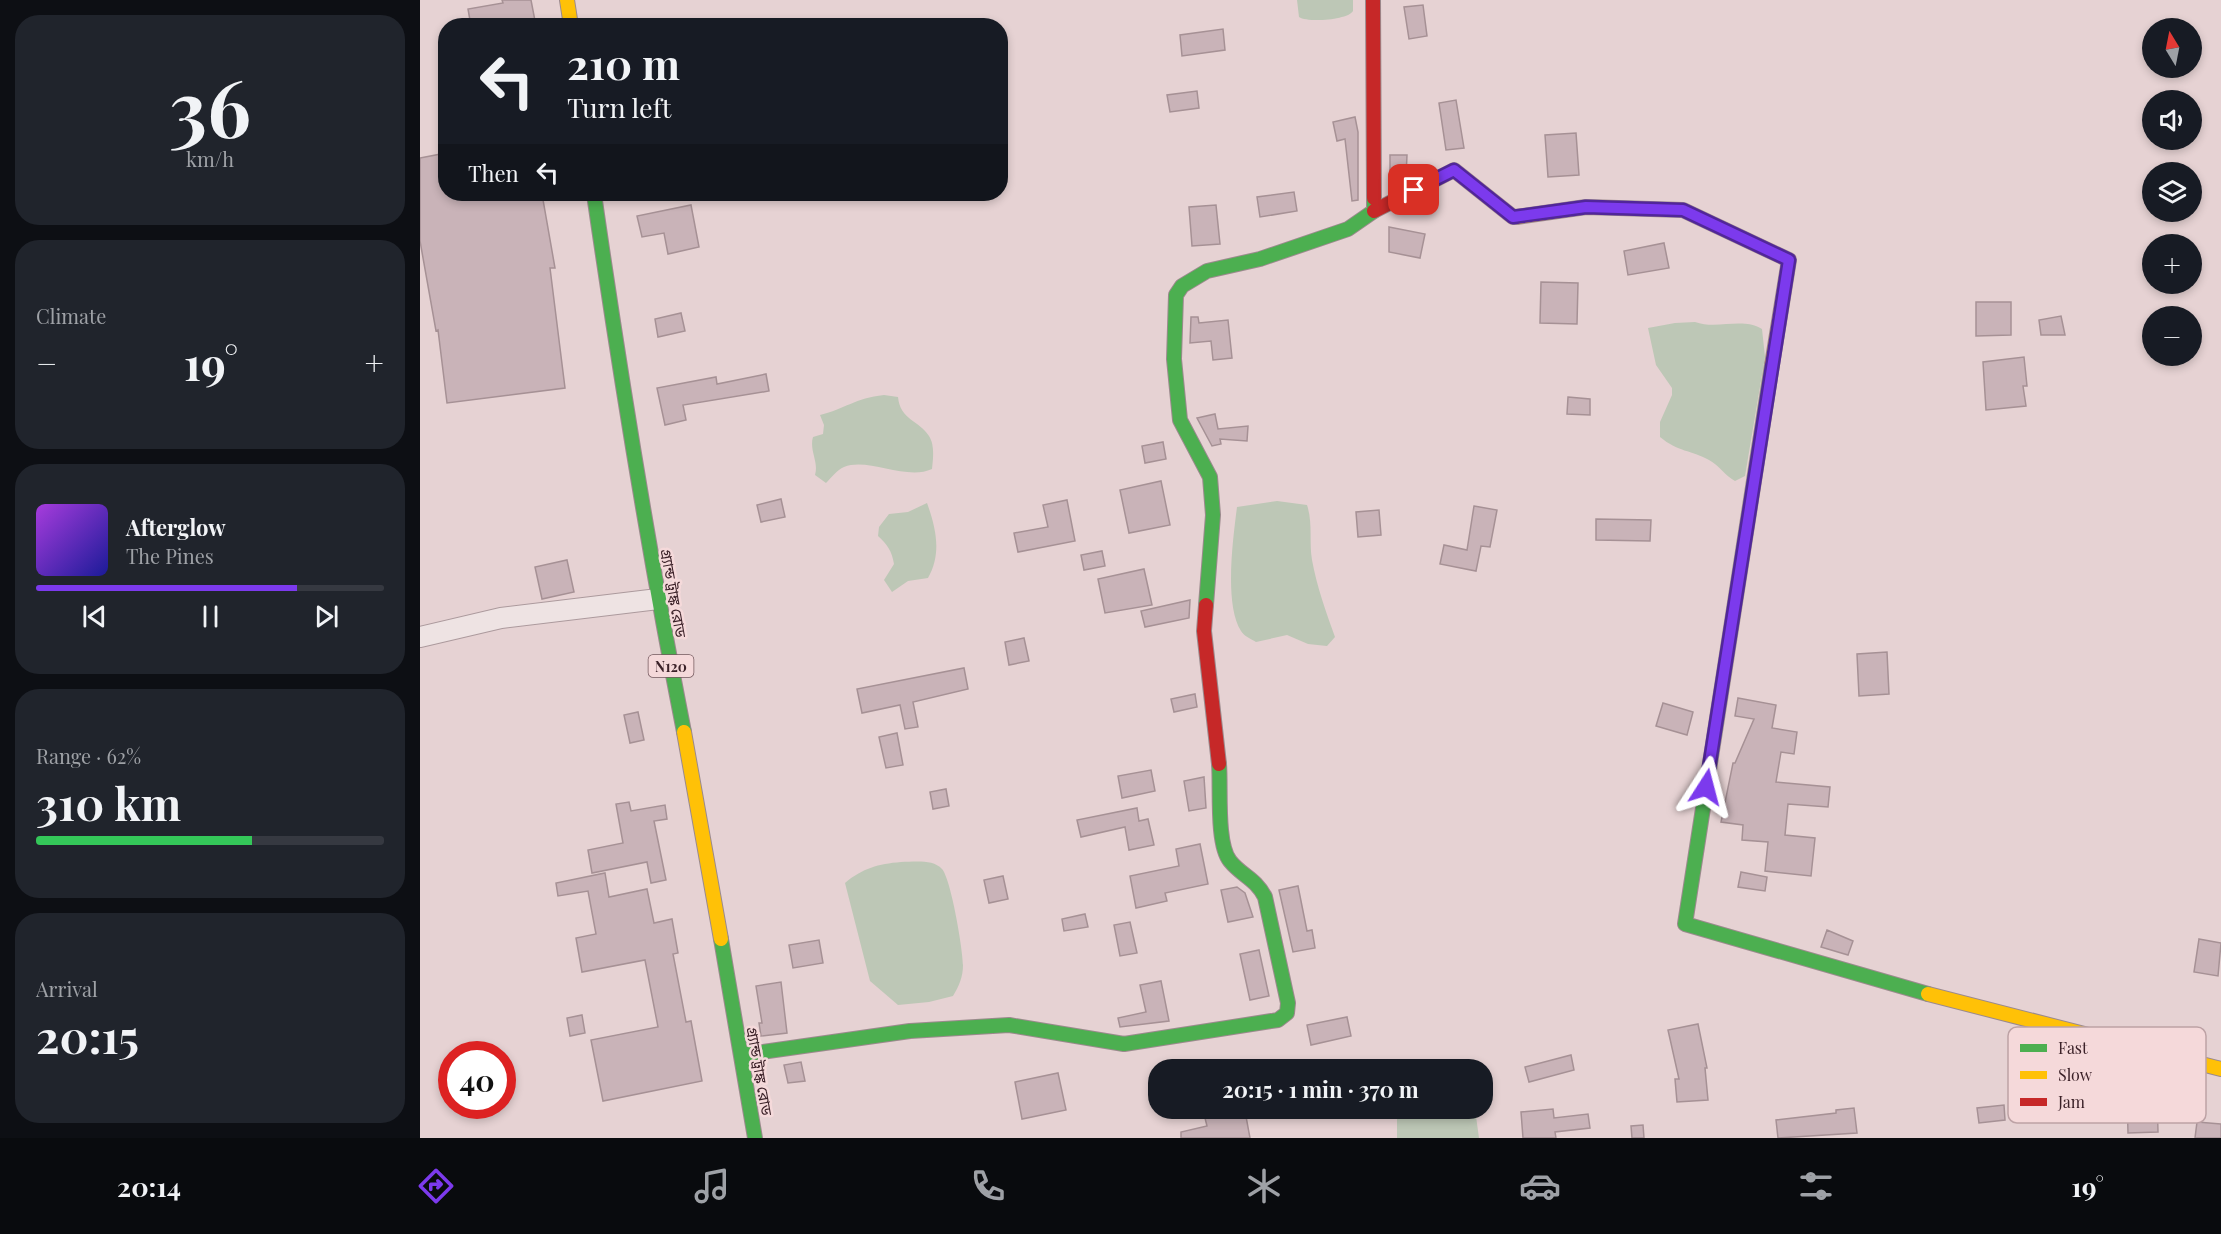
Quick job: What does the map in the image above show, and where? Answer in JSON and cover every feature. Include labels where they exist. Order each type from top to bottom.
[{"type":"main road","points":[[567,0],[570,18]]},
{"type":"main road","points":[[1373,0],[1374,211]]},
{"type":"main road","points":[[741,1055],[910,1031],[1009,1025],[1124,1044],[1278,1020],[1287,1013],[1288,1003],[1265,897],[1258,883],[1229,860],[1223,843],[1220,777],[1204,631],[1213,515],[1212,496],[1210,477],[1180,420],[1174,359],[1176,295],[1182,286],[1207,271],[1260,259],[1348,229],[1374,211],[1454,170],[1513,217],[1586,207],[1683,210],[1789,260],[1685,924],[1948,1000],[2055,1027]]},
{"type":"main road","name":"গ্র্যান্ড ট্রাঙ্ক রোড","points":[[595,201],[619,367],[658,599],[697,797],[754,1138]]},
{"type":"main road","points":[[2206,1065],[2221,1069]]},
{"type":"street","points":[[420,637],[501,618],[658,599]]},
{"type":"shaded area","points":[[1297,0],[1353,0],[1353,11],[1344,17],[1304,19],[1299,17]]},
{"type":"shaded area","points":[[1695,322],[1712,325],[1746,324],[1762,329],[1765,357],[1745,476],[1735,481],[1709,460],[1673,446],[1660,437],[1660,422],[1672,395],[1672,388],[1656,365],[1648,328]]},
{"type":"shaded area","points":[[884,395],[898,397],[902,411],[929,436],[933,448],[932,469],[911,472],[854,465],[841,468],[826,483],[815,475],[816,465],[812,442],[813,437],[823,434],[824,425],[820,415],[865,399]]},
{"type":"shaded area","points":[[1277,501],[1307,505],[1314,570],[1335,637],[1327,646],[1308,644],[1287,635],[1256,642],[1242,633],[1236,619],[1231,571],[1237,507]]},
{"type":"shaded area","points":[[927,503],[936,541],[932,569],[928,578],[908,581],[892,592],[884,580],[894,564],[893,559],[889,548],[878,536],[879,527],[889,514],[908,512]]},
{"type":"shaded area","points":[[901,862],[934,864],[942,869],[945,875],[956,915],[963,965],[960,981],[953,996],[929,1002],[898,1005],[870,981],[845,883],[871,868]]},
{"type":"shaded area","points":[[1397,1119],[1476,1119],[1479,1138],[1397,1138]]},
{"type":"building","points":[[502,0],[531,0],[534,18],[470,18],[468,9],[503,3]]},
{"type":"building","points":[[1423,5],[1427,36],[1409,39],[1404,7]]},
{"type":"building","points":[[1223,29],[1225,50],[1182,56],[1180,35]]},
{"type":"building","points":[[1197,91],[1199,108],[1170,112],[1167,95]]},
{"type":"building","points":[[1456,100],[1464,148],[1446,150],[1439,103]]},
{"type":"building","points":[[1355,117],[1358,132],[1358,200],[1352,201],[1345,139],[1337,141],[1333,122]]},
{"type":"building","points":[[1576,133],[1579,175],[1548,177],[1545,135]]},
{"type":"building","points":[[438,155],[438,201],[543,201],[555,268],[550,268],[565,388],[447,403],[438,330],[436,331],[420,241],[420,158]]},
{"type":"building","points":[[1390,155],[1407,155],[1406,177],[1395,183],[1390,183]]},
{"type":"building","points":[[1294,192],[1297,211],[1260,217],[1257,197]]},
{"type":"building","points":[[691,205],[699,247],[668,254],[664,233],[642,237],[637,216]]},
{"type":"building","points":[[1216,205],[1220,244],[1192,246],[1189,207]]},
{"type":"building","points":[[1389,227],[1425,234],[1420,258],[1389,252]]},
{"type":"building","points":[[1664,243],[1669,268],[1628,275],[1624,251]]},
{"type":"building","points":[[1541,282],[1578,283],[1577,324],[1540,323]]},
{"type":"building","points":[[1976,302],[2011,302],[2011,335],[1976,336]]},
{"type":"building","points":[[681,313],[685,331],[658,337],[655,319]]},
{"type":"building","points":[[2061,316],[2065,335],[2041,335],[2039,320]]},
{"type":"building","points":[[1191,317],[1198,317],[1199,323],[1228,320],[1232,358],[1213,360],[1211,341],[1190,343]]},
{"type":"building","points":[[2024,357],[2027,386],[2023,386],[2026,406],[1986,410],[1983,362]]},
{"type":"building","points":[[766,374],[769,391],[683,405],[686,420],[665,425],[657,388],[716,377],[717,384]]},
{"type":"building","points":[[1568,397],[1590,399],[1590,415],[1567,414]]},
{"type":"building","points":[[1215,414],[1218,429],[1248,426],[1247,441],[1220,439],[1221,444],[1212,446],[1197,418]]},
{"type":"building","points":[[1163,442],[1166,459],[1145,463],[1142,446]]},
{"type":"building","points":[[1161,481],[1170,525],[1129,533],[1120,490]]},
{"type":"building","points":[[781,499],[785,517],[761,522],[757,505]]},
{"type":"building","points":[[1067,500],[1075,541],[1018,552],[1014,533],[1048,527],[1043,505]]},
{"type":"building","points":[[1474,506],[1497,510],[1490,547],[1481,546],[1476,571],[1440,564],[1444,545],[1467,550]]},
{"type":"building","points":[[1379,510],[1381,535],[1358,537],[1356,512]]},
{"type":"building","points":[[1596,519],[1651,520],[1650,541],[1596,540]]},
{"type":"building","points":[[1102,551],[1105,566],[1084,570],[1081,555]]},
{"type":"building","points":[[567,560],[574,592],[542,599],[535,567]]},
{"type":"building","points":[[1144,569],[1152,605],[1105,613],[1098,579]]},
{"type":"building","points":[[1190,600],[1189,618],[1145,627],[1141,611]]},
{"type":"building","points":[[1024,638],[1029,661],[1009,665],[1005,642]]},
{"type":"building","points":[[1887,652],[1889,694],[1859,696],[1857,654]]},
{"type":"building","points":[[964,668],[968,689],[913,702],[918,727],[905,729],[900,705],[862,713],[857,689]]},
{"type":"building","points":[[1195,694],[1197,707],[1174,712],[1171,699]]},
{"type":"building","points":[[1738,698],[1776,705],[1772,728],[1797,732],[1794,754],[1781,752],[1776,782],[1830,787],[1828,807],[1788,804],[1785,835],[1815,838],[1811,876],[1765,871],[1768,842],[1742,840],[1743,825],[1721,822],[1733,763],[1735,763],[1754,719],[1735,716]]},
{"type":"building","points":[[1663,703],[1693,712],[1687,735],[1656,726]]},
{"type":"building","points":[[638,712],[644,740],[630,743],[624,715]]},
{"type":"building","points":[[897,733],[903,765],[886,768],[879,737]]},
{"type":"building","points":[[1151,770],[1155,791],[1122,798],[1118,776]]},
{"type":"building","points":[[1204,777],[1206,808],[1189,811],[1184,781]]},
{"type":"building","points":[[946,789],[949,806],[933,809],[930,792]]},
{"type":"building","points":[[629,802],[631,811],[665,805],[667,819],[654,821],[666,880],[651,883],[647,862],[592,873],[588,850],[623,843],[616,804]]},
{"type":"building","points":[[1137,808],[1139,821],[1148,819],[1154,845],[1129,850],[1125,827],[1081,837],[1077,820]]},
{"type":"building","points":[[1200,844],[1208,884],[1165,893],[1167,901],[1136,908],[1130,876],[1179,866],[1176,849]]},
{"type":"building","points":[[1741,872],[1767,877],[1765,891],[1738,887]]},
{"type":"building","points":[[605,873],[609,897],[647,889],[654,923],[672,919],[678,953],[673,954],[686,1022],[691,1021],[702,1081],[603,1101],[591,1040],[658,1027],[645,960],[582,972],[576,938],[596,934],[588,891],[558,896],[556,883]]},
{"type":"building","points":[[1003,876],[1008,899],[989,903],[984,880]]},
{"type":"building","points":[[1298,886],[1307,931],[1312,930],[1315,948],[1293,952],[1279,890]]},
{"type":"building","points":[[1237,887],[1245,893],[1253,917],[1228,922],[1221,890]]},
{"type":"building","points":[[1085,914],[1088,927],[1064,931],[1062,919]]},
{"type":"building","points":[[1130,922],[1137,953],[1120,956],[1114,925]]},
{"type":"building","points":[[1827,930],[1853,941],[1848,955],[1821,947]]},
{"type":"building","points":[[2199,939],[2221,943],[2218,976],[2194,972]]},
{"type":"building","points":[[819,940],[823,963],[793,968],[789,945]]},
{"type":"building","points":[[1259,950],[1269,996],[1250,1000],[1240,954]]},
{"type":"building","points":[[1161,981],[1169,1021],[1120,1027],[1118,1018],[1146,1012],[1140,985]]},
{"type":"building","points":[[781,982],[787,1033],[761,1036],[759,1023],[762,1023],[756,986]]},
{"type":"building","points":[[582,1015],[585,1033],[570,1036],[567,1018]]},
{"type":"building","points":[[1347,1017],[1351,1036],[1311,1045],[1307,1025]]},
{"type":"building","points":[[1698,1024],[1707,1068],[1705,1068],[1708,1100],[1677,1102],[1675,1079],[1679,1079],[1668,1030]]},
{"type":"building","points":[[1571,1055],[1574,1070],[1529,1082],[1525,1067]]},
{"type":"building","points":[[801,1062],[805,1081],[788,1083],[784,1065]]},
{"type":"building","points":[[1058,1073],[1066,1110],[1022,1119],[1015,1082]]},
{"type":"building","points":[[2004,1105],[2005,1120],[1979,1123],[1977,1108]]},
{"type":"building","points":[[1854,1108],[1857,1133],[1778,1138],[1776,1120],[1836,1113],[1836,1110]]},
{"type":"building","points":[[1553,1109],[1554,1118],[1588,1114],[1590,1128],[1555,1132],[1556,1138],[1523,1138],[1521,1112]]},
{"type":"building","points":[[1205,1119],[1246,1119],[1250,1138],[1181,1138],[1181,1132],[1207,1126]]},
{"type":"building","points":[[2128,1123],[2158,1123],[2158,1132],[2128,1133]]},
{"type":"building","points":[[2197,1123],[2221,1124],[2221,1138],[2195,1138]]},
{"type":"building","points":[[1643,1125],[1644,1138],[1632,1138],[1631,1126]]},
{"type":"traffic: fast","points":[[1206,605],[1213,515],[1210,477],[1180,420],[1174,359],[1176,295],[1182,286],[1207,271],[1260,259],[1348,229],[1374,211],[1374,198]]},
{"type":"traffic: fast","points":[[595,201],[636,464],[684,732]]},
{"type":"traffic: fast","points":[[1772,365],[1685,924],[1928,994]]},
{"type":"traffic: fast","points":[[741,1055],[910,1031],[1009,1025],[1124,1044],[1278,1020],[1287,1013],[1288,1003],[1265,897],[1257,885],[1230,861],[1226,853],[1221,829],[1219,764]]},
{"type":"traffic: fast","points":[[721,939],[755,1138]]},
{"type":"traffic: slow","points":[[567,0],[570,18]]},
{"type":"traffic: slow","points":[[1516,217],[1586,207],[1683,210],[1789,260],[1772,365]]},
{"type":"traffic: slow","points":[[684,732],[721,939]]},
{"type":"traffic: slow","points":[[1928,994],[2057,1027]]},
{"type":"traffic: slow","points":[[2206,1065],[2221,1069]]},
{"type":"traffic: jam","points":[[1373,0],[1374,198]]},
{"type":"traffic: jam","points":[[1374,211],[1454,170],[1513,217],[1516,217]]},
{"type":"traffic: jam","points":[[1206,605],[1204,631],[1219,764]]},
{"type":"route","points":[[1414,190],[1454,170],[1513,217],[1586,207],[1683,210],[1789,260],[1706,787]]}]
